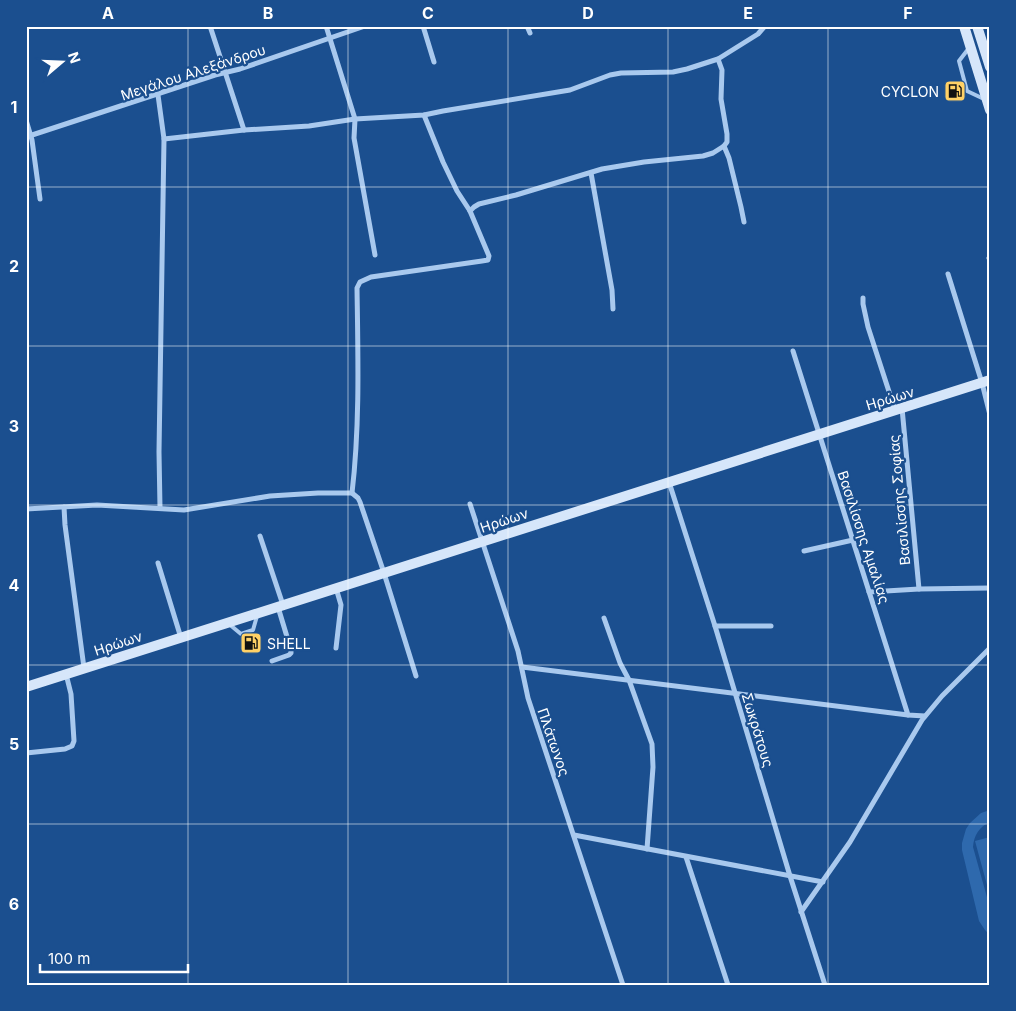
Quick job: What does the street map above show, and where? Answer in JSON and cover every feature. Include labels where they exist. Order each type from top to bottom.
[{"type":"street","points":[[210,26],[244,130]]},
{"type":"street","points":[[326,26],[356,119],[354,138],[375,255]]},
{"type":"street","name":"Μεγάλου Αλεξάνδρου","points":[[29,136],[240,69],[366,26]]},
{"type":"street","points":[[422,26],[434,62]]},
{"type":"street","points":[[528,26],[530,33]]},
{"type":"street","points":[[164,139],[244,130],[309,126],[356,119],[424,115],[570,90],[610,75],[621,73],[673,72],[718,59],[758,34],[765,26]]},
{"type":"street","points":[[964,26],[988,105]]},
{"type":"street","points":[[977,26],[990,67]]},
{"type":"street","points":[[470,211],[479,204],[602,170],[644,162],[703,156],[713,153],[727,142],[721,100],[722,70],[718,59]]},
{"type":"street","points":[[158,95],[164,139],[159,452],[160,508]]},
{"type":"street","points":[[352,493],[357,440],[357,288],[360,282],[371,277],[488,260],[489,256],[470,211],[457,191],[443,162],[424,115]]},
{"type":"street","points":[[26,120],[40,199]]},
{"type":"street","points":[[724,146],[729,158],[744,222]]},
{"type":"street","points":[[591,173],[614,309]]},
{"type":"street","points":[[948,274],[986,382],[990,415]]},
{"type":"street","name":"Βασιλίσσης Σοφίας","points":[[863,298],[868,328],[898,409],[919,589]]},
{"type":"street","name":"Βασιλίσσης Αμαλίας","points":[[793,351],[908,714]]},
{"type":"street","name":"Ηρώων","points":[[26,687],[986,382]]},
{"type":"street","name":"Σωκράτους","points":[[669,482],[715,626],[824,985]]},
{"type":"street","points":[[26,509],[97,505],[184,510],[270,496],[318,492],[352,493],[360,502],[416,676]]},
{"type":"street","name":"Πλάτωνος","points":[[470,504],[518,652],[528,698],[623,985]]},
{"type":"street","points":[[64,507],[84,668]]},
{"type":"street","points":[[260,536],[281,606],[291,650],[289,656],[272,661]]},
{"type":"street","points":[[804,551],[853,540]]},
{"type":"street","points":[[158,563],[181,638]]},
{"type":"street","points":[[336,588],[340,604],[336,648]]},
{"type":"street","points":[[869,592],[990,588]]},
{"type":"street","points":[[604,618],[620,663],[630,680],[649,733],[653,752],[646,849]]},
{"type":"street","points":[[715,626],[771,626]]},
{"type":"street","points":[[802,912],[850,842],[925,716],[942,696],[990,648]]},
{"type":"street","points":[[522,667],[925,716]]},
{"type":"street","points":[[26,753],[65,749],[72,746],[74,741],[71,694],[66,674]]},
{"type":"street","points":[[574,835],[823,882]]},
{"type":"street","points":[[686,856],[728,985]]},
{"type":"lane","points":[[970,46],[959,61],[968,92],[988,105]]},
{"type":"lane","points":[[228,623],[241,634],[253,630],[257,613]]},
{"type":"shaded area","points":[[990,810],[990,822],[978,832],[973,847],[990,908],[990,935],[979,921],[962,843],[970,823],[981,813]]},
{"type":"shaded area","points":[[990,837],[990,885],[987,885],[975,841]]},
{"type":"place","name":"CYCLON","points":[[955,91]]},
{"type":"place","name":"SHELL","points":[[251,643]]}]
